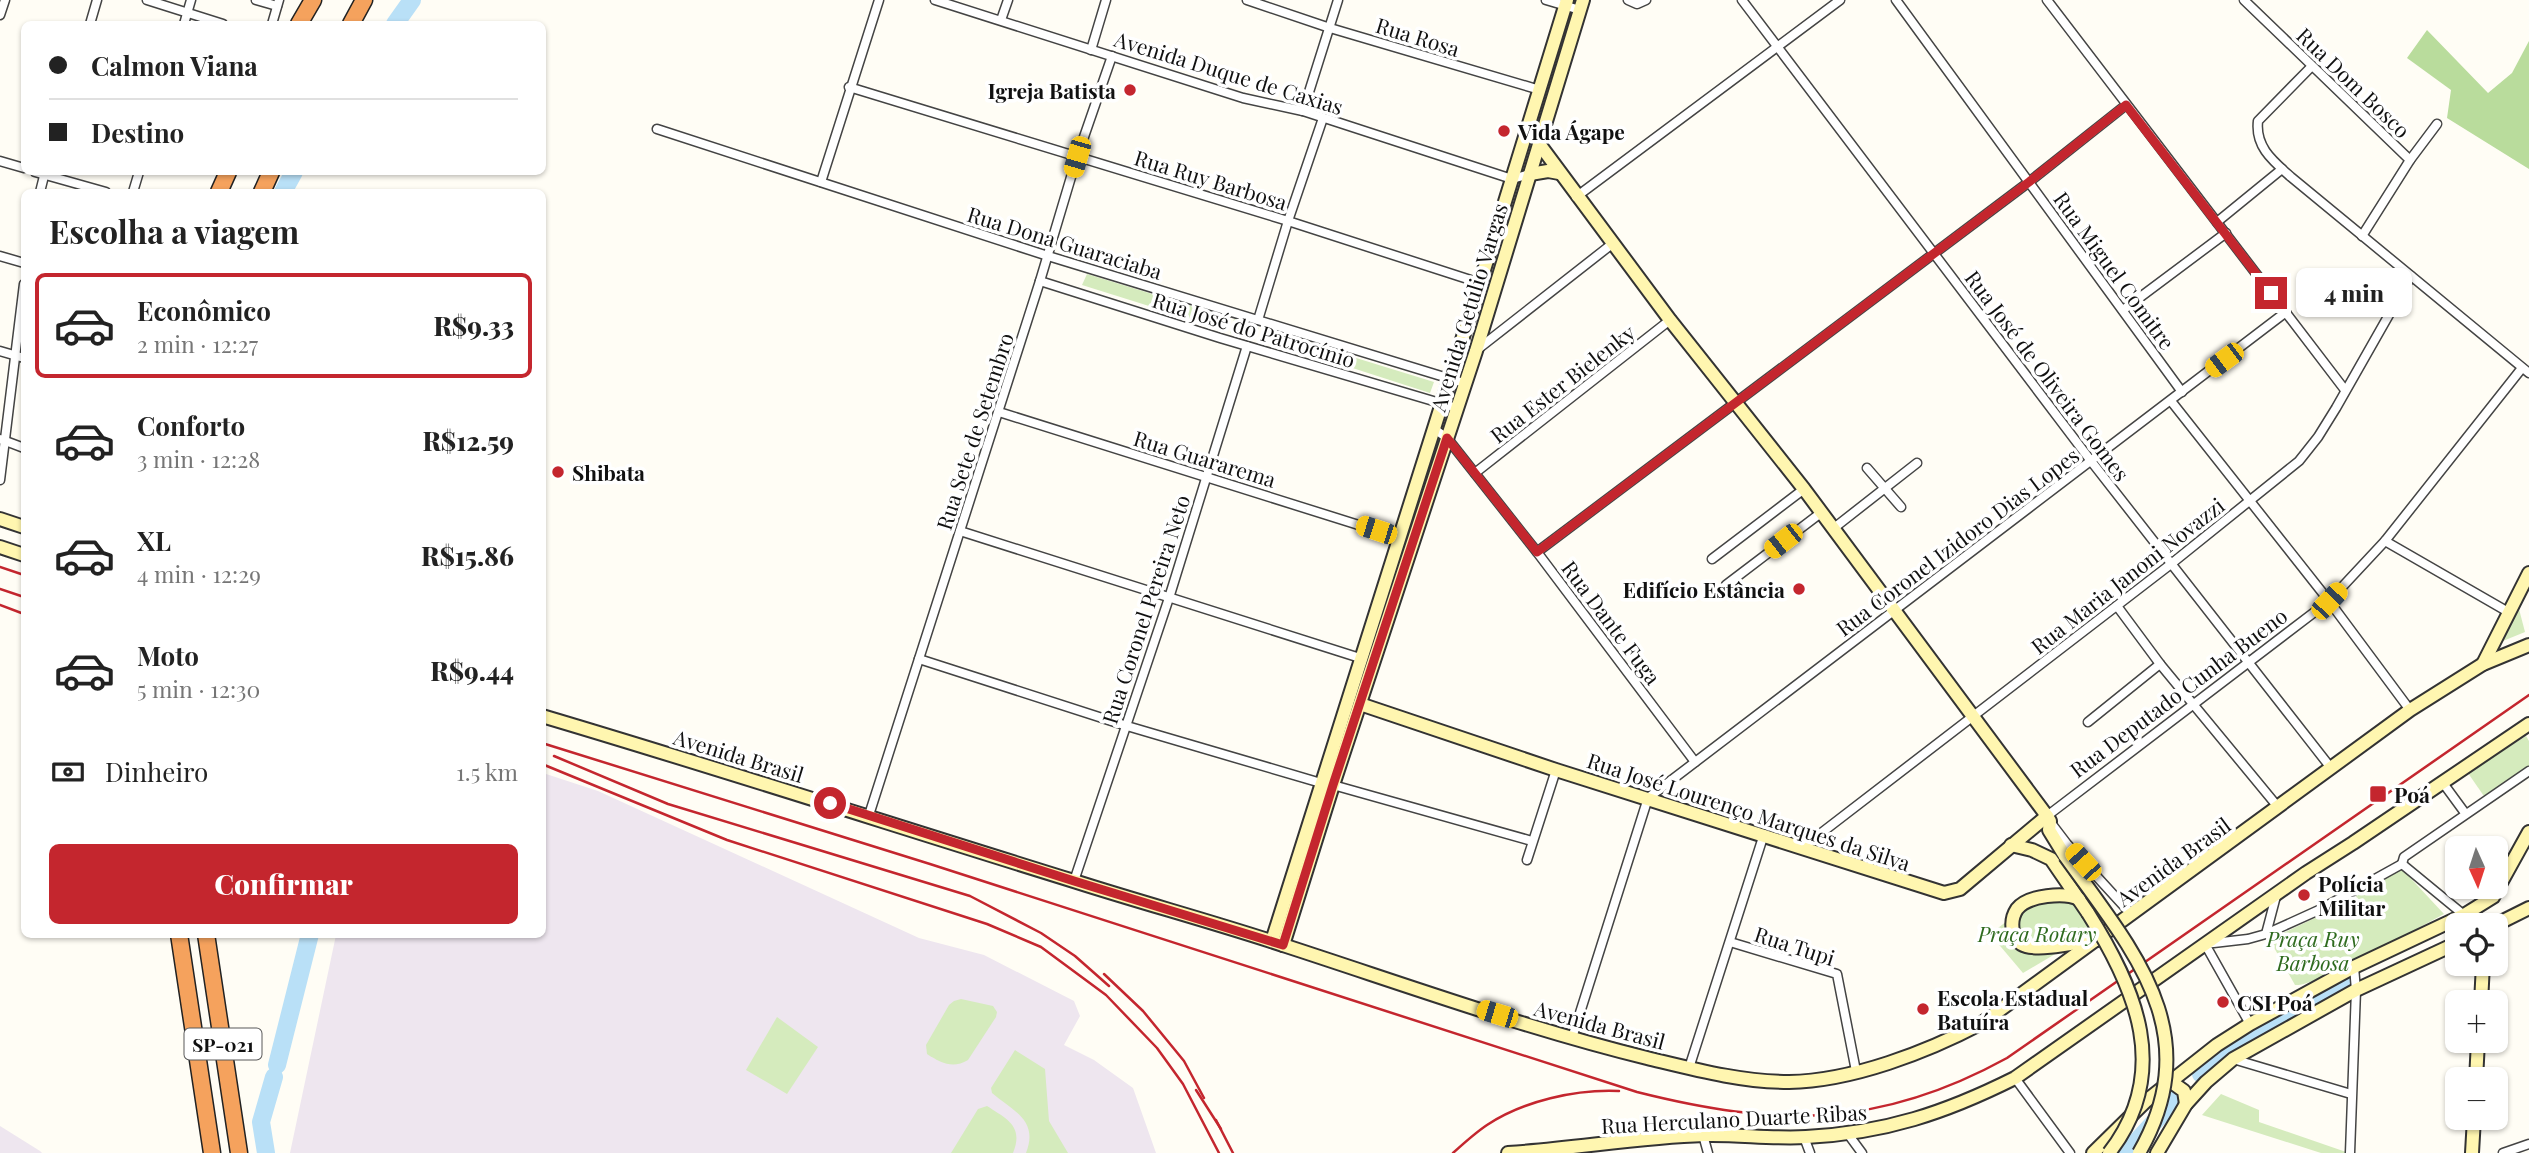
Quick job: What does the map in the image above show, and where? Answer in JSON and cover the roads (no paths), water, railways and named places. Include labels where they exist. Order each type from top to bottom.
[{"type":"highway","points":[[301,21],[313,0]]},
{"type":"highway","points":[[353,21],[365,0]]},
{"type":"highway","name":"SP-021","points":[[181,938],[212,1153]]},
{"type":"highway","name":"SP-021","points":[[207,938],[239,1153]]},
{"type":"main road","name":"Avenida Getúlio Vargas","points":[[1278,943],[1327,784],[1360,659],[1567,3]]},
{"type":"main road","name":"Avenida Getúlio Vargas","points":[[1327,784],[1360,704],[1476,351],[1581,5]]},
{"type":"main road","points":[[1540,145],[1576,197],[1822,512],[1973,715],[2048,819],[2049,830],[2065,856],[2131,948],[2145,972],[2163,1026],[2166,1068],[2162,1096],[2150,1134],[2139,1153]]},
{"type":"main road","points":[[1530,174],[1548,171],[1559,173]]},
{"type":"main road","points":[[0,519],[21,526]]},
{"type":"main road","points":[[1,545],[21,554]]},
{"type":"main road","points":[[2483,664],[2529,573]]},
{"type":"main road","name":"Avenida Brasil","points":[[546,717],[1278,943],[1572,1038],[1689,1068],[1758,1080],[1791,1082],[1856,1071],[1907,1056],[1982,1023],[2410,710],[2483,664],[2529,645]]},
{"type":"main road","points":[[1360,659],[1361,666],[1354,694],[1360,704]]},
{"type":"main road","name":"Rua José Lourenço Marques da Silva","points":[[1360,704],[1556,770],[1944,893],[1960,889],[2011,845]]},
{"type":"main road","name":"Rua Herculano Duarte Ribas","points":[[1508,1153],[1629,1147],[1703,1135],[1804,1137],[1848,1134],[1905,1124],[1969,1101],[2015,1078],[2306,873],[2529,724]]},
{"type":"main road","name":"Rua Deputado Cunha Bueno","points":[[2011,845],[2048,819]]},
{"type":"main road","points":[[2467,913],[2493,897],[2529,832]]},
{"type":"main road","points":[[2011,845],[2032,850],[2051,859],[2113,953],[2134,1000],[2143,1064],[2127,1126],[2109,1153]]},
{"type":"main road","points":[[2079,899],[2072,895],[2055,895],[2036,898],[2022,905],[2014,918],[2014,937],[2019,943],[2036,948],[2097,940]]},
{"type":"main road","points":[[2508,919],[2529,908]]},
{"type":"main road","points":[[2093,1153],[2136,1110],[2217,1045],[2354,967],[2445,924]]},
{"type":"main road","points":[[2157,1153],[2186,1104],[2233,1059],[2356,990],[2445,949]]},
{"type":"main road","points":[[2187,1068],[2188,1079],[2192,1084],[2206,1082]]},
{"type":"main road","points":[[2170,1081],[2184,1091],[2186,1104]]},
{"type":"main road","points":[[2472,1153],[2473,1130]]},
{"type":"street","points":[[0,15],[5,0]]},
{"type":"street","points":[[91,21],[97,0]]},
{"type":"street","points":[[147,0],[213,21]]},
{"type":"street","points":[[185,21],[191,0]]},
{"type":"street","points":[[256,0],[278,3],[273,21]]},
{"type":"street","points":[[821,182],[849,87],[879,0]]},
{"type":"street","name":"Avenida Duque de Caxias","points":[[935,0],[1243,97],[1303,111],[1512,179]]},
{"type":"street","points":[[1001,20],[1008,0]]},
{"type":"street","points":[[1091,50],[1106,0]]},
{"type":"street","name":"Rua Rosa","points":[[1247,0],[1540,90]]},
{"type":"street","points":[[1303,111],[1338,0]]},
{"type":"street","points":[[1546,0],[1581,5]]},
{"type":"street","points":[[1629,0],[1637,4],[1646,0]]},
{"type":"street","name":"Rua José de Oliveira Gomes","points":[[1742,0],[2091,461],[2331,768]]},
{"type":"street","points":[[1576,197],[1840,0]]},
{"type":"street","name":"Rua Miguel Comitre","points":[[1896,0],[2182,392]]},
{"type":"street","points":[[2047,0],[2345,390]]},
{"type":"street","name":"Rua Dom Bosco","points":[[2244,0],[2410,160]]},
{"type":"street","name":"Rua Sete de Setembro","points":[[869,816],[1041,281],[1077,157],[1112,56]]},
{"type":"street","points":[[2311,67],[2258,121],[2258,139],[2262,149],[2282,169],[2526,371]]},
{"type":"street","name":"Rua Ruy Barbosa","points":[[849,87],[1288,221],[1480,284]]},
{"type":"street","points":[[1537,552],[2029,182],[2126,105]]},
{"type":"street","points":[[1258,320],[1323,118]]},
{"type":"street","points":[[2362,236],[2410,160],[2437,124]]},
{"type":"street","name":"Rua Dona Guaraciaba","points":[[657,130],[1048,256],[1464,383]]},
{"type":"street","points":[[0,161],[21,167]]},
{"type":"street","points":[[2217,222],[2282,169]]},
{"type":"street","points":[[1512,179],[1530,174]]},
{"type":"street","points":[[51,175],[96,189]]},
{"type":"street","points":[[2123,310],[2226,233]]},
{"type":"street","points":[[1476,351],[1612,244]]},
{"type":"street","points":[[0,256],[21,262]]},
{"type":"street","name":"Rua Maria Janoni Novazzi","points":[[1802,847],[2171,564],[2298,461],[2318,437],[2411,276]]},
{"type":"street","name":"Rua José do Patrocínio","points":[[1041,281],[1457,408]]},
{"type":"street","points":[[0,480],[2,440],[21,308]]},
{"type":"street","name":"Rua Coronel Izidoro Dias Lopes","points":[[1648,798],[2286,313]]},
{"type":"street","name":"Rua Ester Bielenky","points":[[1475,473],[1670,320]]},
{"type":"street","name":"Rua Coronel Pereira Neto","points":[[1074,881],[1169,598],[1247,346]]},
{"type":"street","points":[[0,351],[21,357]]},
{"type":"street","name":"Rua Deputado Cunha Bueno","points":[[2048,819],[2329,601],[2385,541],[2526,371]]},
{"type":"street","points":[[2171,401],[2329,601],[2410,710]]},
{"type":"street","name":"Rua Guararema","points":[[999,412],[1400,538]]},
{"type":"street","name":"Rua Dante Fuga","points":[[1433,428],[1447,438],[1537,552],[1695,762]]},
{"type":"street","points":[[2,440],[21,447]]},
{"type":"street","points":[[1833,528],[1917,463]]},
{"type":"street","points":[[1867,468],[1901,508]]},
{"type":"street","points":[[1712,559],[1804,489]]},
{"type":"street","points":[[1726,585],[1822,512]]},
{"type":"street","points":[[960,531],[1360,659]]},
{"type":"street","points":[[2385,541],[2511,613]]},
{"type":"street","points":[[2117,606],[2160,664],[2278,807]]},
{"type":"street","points":[[919,659],[1127,726],[1532,841]]},
{"type":"street","points":[[2088,722],[2160,664]]},
{"type":"street","points":[[1527,860],[1556,770]]},
{"type":"street","points":[[2250,1024],[2205,944],[2266,934],[2319,910],[2403,860],[2465,813],[2529,771]]},
{"type":"street","points":[[2443,783],[2465,813]]},
{"type":"street","points":[[1572,1038],[1648,798]]},
{"type":"street","points":[[2048,819],[2067,844],[2132,915]]},
{"type":"street","points":[[1689,1068],[1764,834]]},
{"type":"street","points":[[2403,860],[2462,913]]},
{"type":"street","points":[[2266,934],[2277,895]]},
{"type":"street","name":"Rua Tupi","points":[[1730,942],[1837,974],[1856,1071]]},
{"type":"street","points":[[2350,1153],[2356,990],[2354,967]]},
{"type":"street","points":[[2233,1059],[2351,1094]]},
{"type":"street","points":[[2015,1078],[2070,1153]]},
{"type":"street","points":[[1848,1134],[1861,1153]]},
{"type":"street","points":[[1703,1135],[1708,1153]]},
{"type":"street","points":[[1804,1137],[1810,1153]]},
{"type":"street","points":[[2503,1153],[2529,1144]]},
{"type":"waterway","points":[[397,21],[412,0]]},
{"type":"waterway","points":[[285,189],[292,175]]},
{"type":"waterway","points":[[277,1065],[309,938]]},
{"type":"waterway","points":[[2201,1074],[2229,1052],[2351,984]]},
{"type":"waterway","points":[[266,1153],[261,1122],[274,1077]]},
{"type":"waterway","points":[[2126,1153],[2179,1095]]},
{"type":"railway","points":[[0,567],[21,574]]},
{"type":"railway","points":[[0,589],[21,596]]},
{"type":"railway","points":[[0,605],[21,613]]},
{"type":"railway","points":[[546,744],[930,864],[1637,1092],[1735,1111],[1826,1115],[1870,1109],[1914,1098],[1960,1081],[2007,1058],[2529,695]]},
{"type":"railway","points":[[554,756],[668,804],[970,896],[1041,933],[1075,956],[1109,986]]},
{"type":"railway","points":[[546,766],[727,840],[987,924],[1041,947],[1106,995],[1157,1048],[1183,1084],[1219,1153]]},
{"type":"railway","points":[[1104,974],[1143,1011],[1184,1061],[1204,1098]]},
{"type":"railway","points":[[1196,1090],[1221,1129]]},
{"type":"railway","points":[[1453,1153],[1487,1125],[1533,1103],[1585,1092],[1619,1091]]},
{"type":"railway","points":[[1216,1120],[1233,1153]]},
{"type":"place","name":"Igreja Batista","points":[[1130,90]]},
{"type":"place","name":"Vida Ágape","points":[[1504,131]]},
{"type":"place","name":"Shibata","points":[[558,472]]},
{"type":"place","name":"Edifício Estância","points":[[1799,589]]},
{"type":"place","name":"Poá","points":[[2378,794]]},
{"type":"place","name":"Polícia Militar","points":[[2304,895]]},
{"type":"place","name":"CSI Poá","points":[[2223,1002]]},
{"type":"place","name":"Escola Estadual Batuíra","points":[[1923,1009]]},
{"type":"park label","name":"Praça Rotary","points":[[2037,933]]},
{"type":"park label","name":"Praça Ruy Barbosa","points":[[2313,950]]}]
